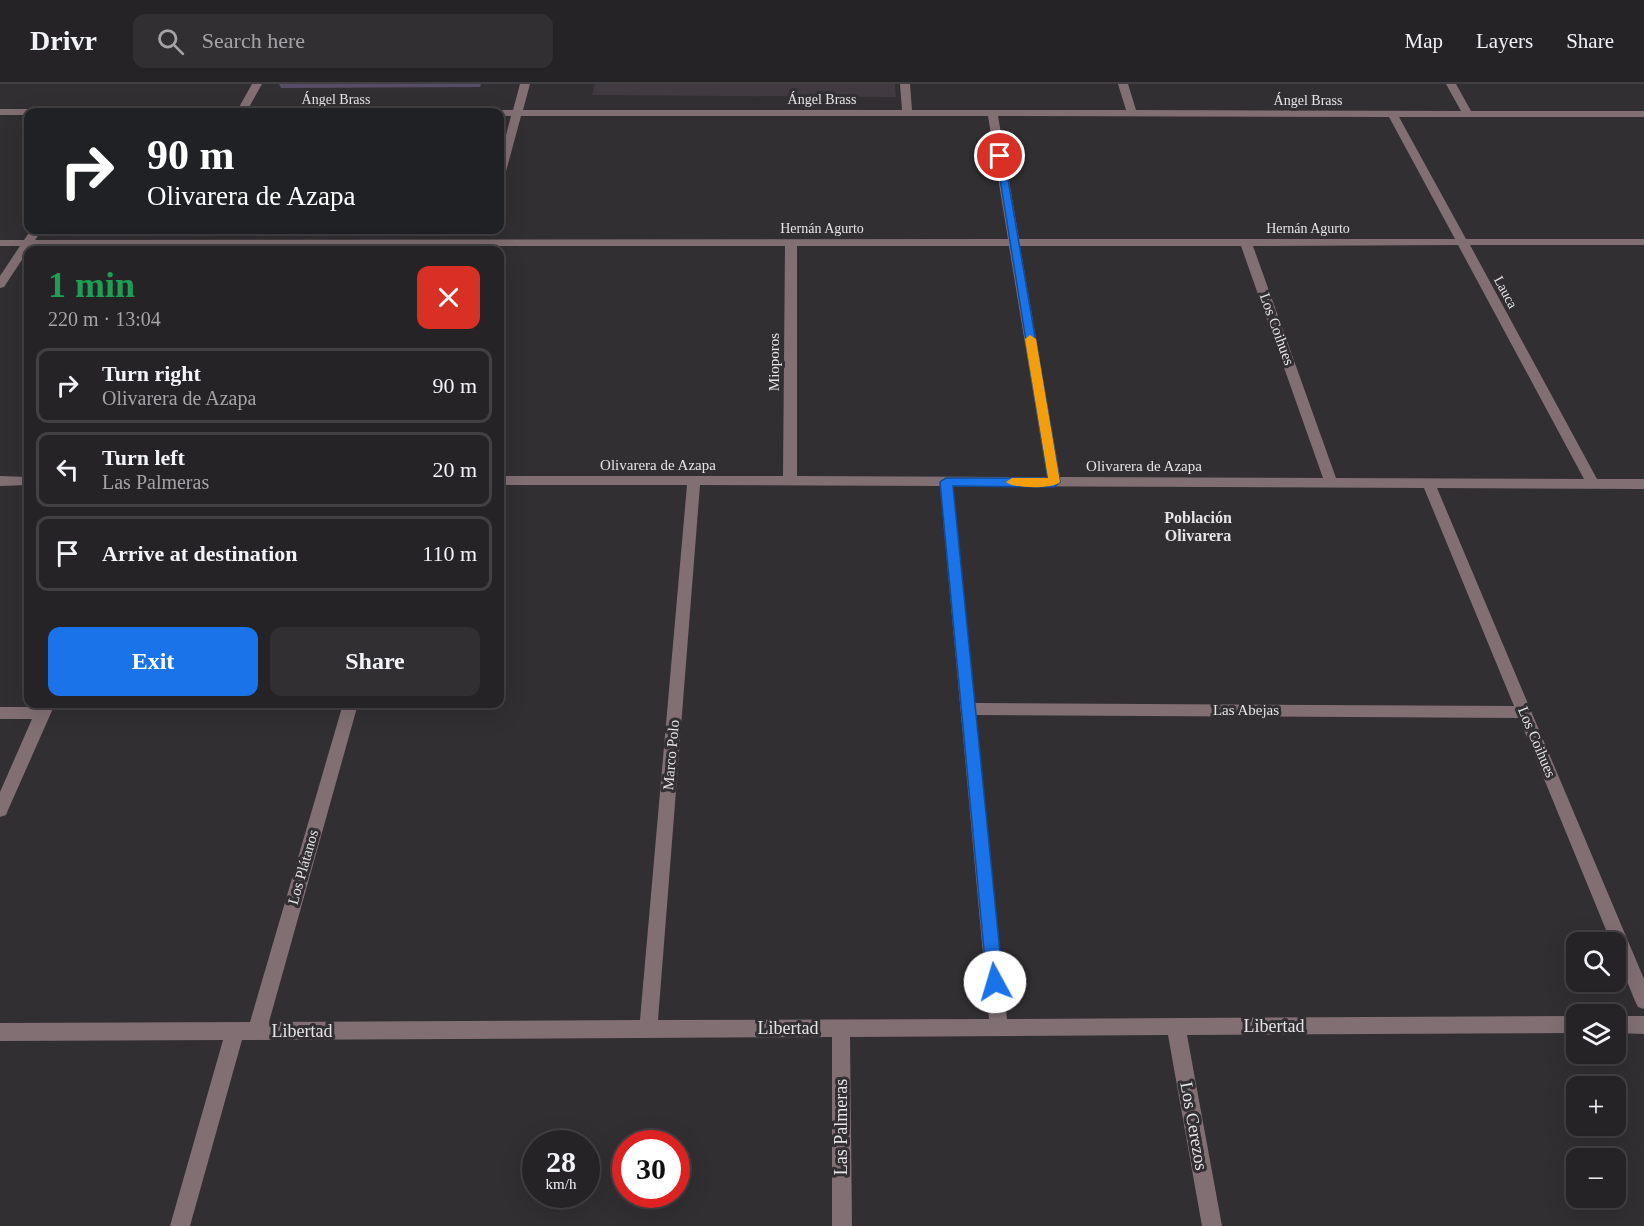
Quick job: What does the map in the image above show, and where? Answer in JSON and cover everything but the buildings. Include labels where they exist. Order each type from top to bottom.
[{"type":"street","points":[[243,108],[257,84]]},
{"type":"street","points":[[504,160],[525,84]]},
{"type":"street","points":[[905,84],[907,113]]},
{"type":"street","points":[[1123,84],[1132,113]]},
{"type":"street","points":[[1451,84],[1468,114]]},
{"type":"street","name":"Ángel Brass","points":[[0,112],[24,112]]},
{"type":"street","name":"Ángel Brass","points":[[504,112],[1644,114]]},
{"type":"street","points":[[992,113],[1054,482]]},
{"type":"street","name":"Lauca","points":[[1393,114],[1593,484]]},
{"type":"street","points":[[25,246],[33,234]]},
{"type":"street","name":"Hernán Agurto","points":[[504,247],[791,243],[1644,242]]},
{"type":"street","name":"Hernán Agurto","points":[[0,243],[195,246]]},
{"type":"street","name":"Mioporos","points":[[790,482],[791,243]]},
{"type":"street","name":"Los Coihues","points":[[1246,243],[1331,483]]},
{"type":"street","points":[[0,285],[24,248]]},
{"type":"street","name":"Olivarera de Azapa","points":[[504,480],[1644,484]]},
{"type":"street","points":[[0,481],[24,481]]},
{"type":"street","name":"Marco Polo","points":[[648,1029],[694,481]]},
{"type":"street","points":[[946,482],[999,1027]]},
{"type":"street","name":"Los Coihues","points":[[1430,484],[1644,1001]]},
{"type":"street","points":[[0,713],[45,708]]},
{"type":"street","points":[[0,810],[45,708]]},
{"type":"street","name":"Los Plátanos","points":[[257,1031],[349,708]]},
{"type":"street","name":"Las Abejas","points":[[968,709],[1524,712]]},
{"type":"street","name":"Libertad","points":[[0,1032],[1566,1025]]},
{"type":"street","points":[[1626,1025],[1644,1025]]},
{"type":"street","name":"Los Cerezos","points":[[1176,1026],[1212,1226]]},
{"type":"street","name":"Las Palmeras","points":[[841,1028],[842,1226]]},
{"type":"street","points":[[180,1226],[235,1031]]},
{"type":"shaded area","points":[[595,84],[895,84],[896,97],[592,95]]},
{"type":"slow traffic","points":[[1012,482],[1054,482],[1030,339]]},
{"type":"district","name":"Población Olivarera","points":[[1198,526]]},
{"type":"route","points":[[995,982],[946,482],[1054,482],[1000,156]]}]
